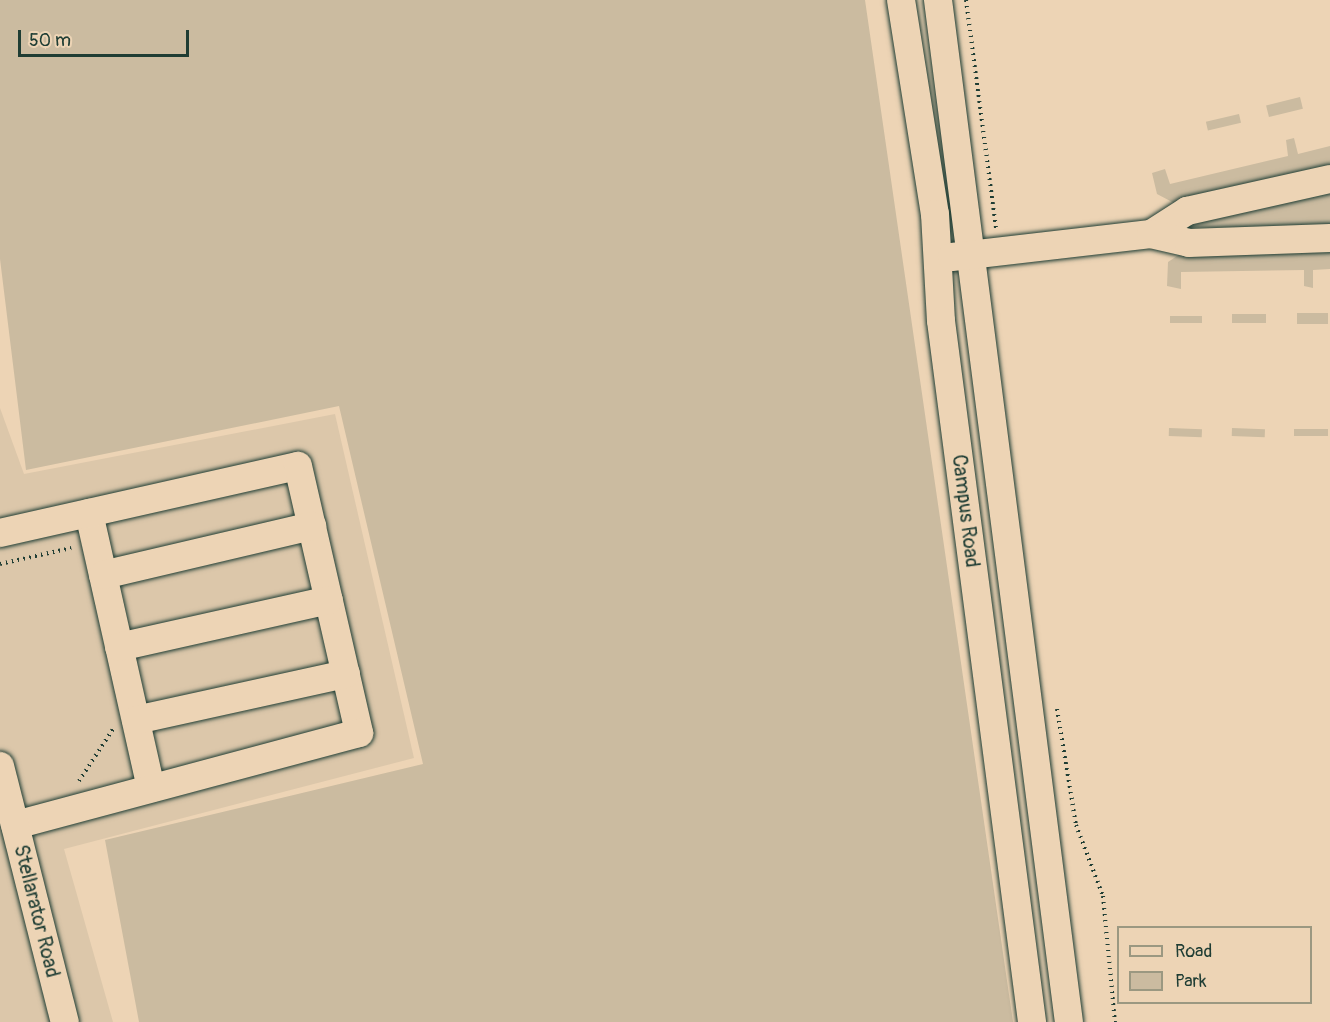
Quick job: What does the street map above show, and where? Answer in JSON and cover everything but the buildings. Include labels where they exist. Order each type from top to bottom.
[{"type":"street","name":"Campus Road","points":[[901,0],[938,258],[1032,1022]]},
{"type":"street","name":"Campus Road","points":[[938,0],[1069,1022]]},
{"type":"street","points":[[1151,234],[1187,211],[1330,179]]},
{"type":"street","points":[[938,258],[1151,234],[1189,243],[1330,238]]},
{"type":"street","points":[[0,533],[298,466],[359,733],[15,825]]},
{"type":"street","points":[[89,513],[151,788]]},
{"type":"street","points":[[102,575],[312,526]]},
{"type":"street","points":[[119,647],[328,600]]},
{"type":"street","points":[[136,720],[346,674]]},
{"type":"street","name":"Stellarator Road","points":[[0,766],[65,1022]]},
{"type":"path","points":[[966,0],[999,252]]},
{"type":"path","points":[[0,564],[95,542]]},
{"type":"path","points":[[1056,700],[1068,790],[1102,897],[1111,942],[1115,1022]]},
{"type":"path","points":[[76,786],[114,726],[136,720]]},
{"type":"shaded area","points":[[0,408],[24,474],[335,414],[414,758],[64,849],[113,1022],[0,1022]]},
{"type":"green space","points":[[0,0],[865,0],[1013,1022],[139,1022],[105,840],[423,764],[339,406],[26,470],[0,259]]},
{"type":"green space","points":[[1300,97],[1303,109],[1269,117],[1266,105]]},
{"type":"green space","points":[[1239,114],[1241,123],[1208,130],[1206,122]]},
{"type":"green space","points":[[1294,138],[1298,154],[1330,146],[1330,167],[1174,203],[1157,194],[1152,173],[1165,169],[1170,184],[1288,156],[1286,140]]},
{"type":"green space","points":[[1330,190],[1330,229],[1188,227],[1213,218]]},
{"type":"green space","points":[[1330,250],[1330,269],[1313,270],[1313,288],[1304,286],[1304,270],[1181,272],[1181,289],[1167,286],[1168,262],[1183,252]]},
{"type":"green space","points":[[1297,313],[1328,313],[1328,324],[1297,324]]},
{"type":"green space","points":[[1232,314],[1266,314],[1266,323],[1232,323]]},
{"type":"green space","points":[[1170,316],[1202,316],[1202,323],[1170,323]]},
{"type":"green space","points":[[1169,428],[1202,429],[1202,437],[1169,436]]},
{"type":"green space","points":[[1232,428],[1265,429],[1265,437],[1232,436]]},
{"type":"green space","points":[[1294,429],[1328,429],[1328,436],[1294,436]]}]
